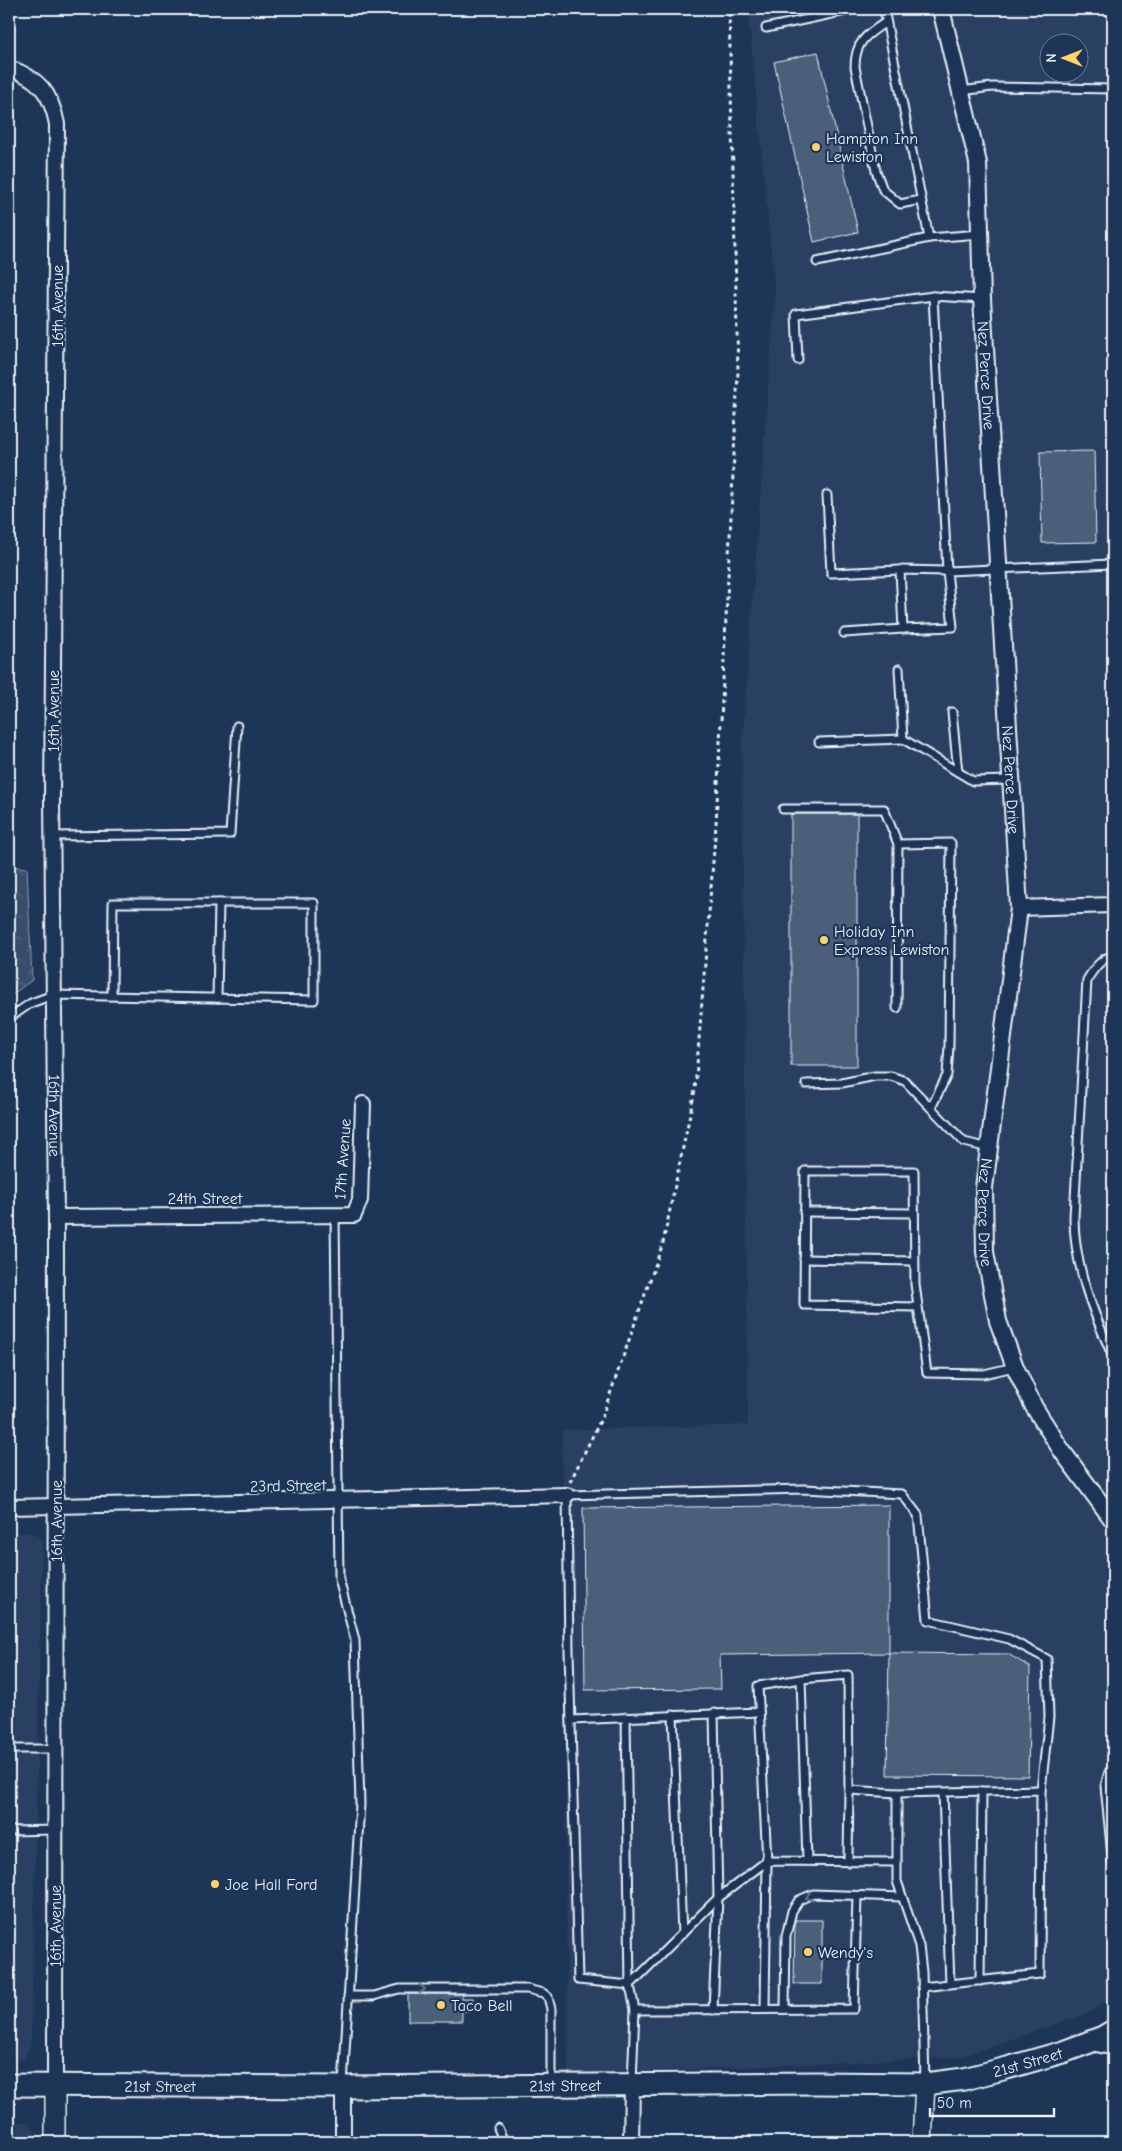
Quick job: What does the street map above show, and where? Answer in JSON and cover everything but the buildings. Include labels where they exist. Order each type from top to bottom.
[{"type":"main road","name":"21st Street","points":[[9,2085],[343,2087],[815,2083],[925,2084],[964,2079],[1008,2068],[1084,2045],[1113,2031]]},
{"type":"main road","points":[[922,2142],[925,2084]]},
{"type":"main road","name":"16th Avenue","points":[[55,2085],[55,2142]]},
{"type":"street","name":"Nez Perce Drive","points":[[941,9],[978,163],[982,299],[1018,908],[984,1188],[985,1252],[998,1322],[1015,1367],[1034,1407],[1062,1451],[1113,1520]]},
{"type":"street","name":"16th Avenue","points":[[9,68],[24,73],[35,80],[45,92],[54,108],[57,124],[52,836],[56,1217],[55,2085]]},
{"type":"street","points":[[1018,908],[1113,905]]},
{"type":"street","name":"17th Avenue","points":[[354,1215],[360,1200],[363,1104]]},
{"type":"street","name":"24th Street","points":[[56,1217],[354,1215]]},
{"type":"street","name":"23rd Street","points":[[9,1507],[567,1495]]},
{"type":"street","points":[[631,2142],[632,2086]]},
{"type":"street","points":[[343,2087],[343,2142]]},
{"type":"lane","points":[[766,28],[855,9]]},
{"type":"lane","points":[[884,9],[929,238]]},
{"type":"lane","points":[[886,22],[866,35],[855,52],[855,68],[876,171],[882,190],[900,204],[921,200]]},
{"type":"lane","points":[[961,92],[992,88],[1113,88]]},
{"type":"lane","points":[[817,262],[929,238],[981,234]]},
{"type":"lane","points":[[798,360],[796,314],[933,296],[982,299]]},
{"type":"lane","points":[[844,633],[953,628],[946,571],[933,296]]},
{"type":"lane","points":[[826,495],[831,573],[900,570],[946,571],[1113,564]]},
{"type":"lane","points":[[900,570],[903,629]]},
{"type":"lane","points":[[899,669],[903,738]]},
{"type":"lane","points":[[952,712],[958,772]]},
{"type":"lane","points":[[52,836],[230,834],[237,726]]},
{"type":"lane","points":[[819,742],[903,738],[973,782],[1011,780]]},
{"type":"lane","points":[[783,809],[884,809],[898,844],[897,1008]]},
{"type":"lane","points":[[898,844],[952,843],[949,1046],[946,1075],[930,1108]]},
{"type":"lane","points":[[9,1018],[31,1003],[53,995],[314,1000],[314,903],[113,903],[112,996]]},
{"type":"lane","points":[[217,998],[219,903]]},
{"type":"lane","points":[[1113,955],[1102,960],[1093,969],[1087,980],[1074,1217],[1074,1242],[1078,1262],[1098,1322],[1113,1357]]},
{"type":"lane","points":[[806,1084],[842,1083],[875,1076],[890,1076],[905,1081],[964,1142],[990,1148]]},
{"type":"lane","points":[[918,1306],[804,1305],[805,1171],[914,1171],[914,1260],[927,1373],[984,1374],[1015,1367]]},
{"type":"lane","points":[[804,1212],[914,1213]]},
{"type":"lane","points":[[335,1215],[339,1579],[355,1640],[360,1804],[343,2087]]},
{"type":"lane","points":[[804,1259],[914,1260]]},
{"type":"lane","points":[[897,1862],[768,1861],[718,1898],[630,1985],[578,1980],[567,1495],[804,1489],[902,1494],[918,1515],[928,1620],[1009,1639],[1047,1659],[1049,1717],[1041,1790],[1040,1974],[922,1987]]},
{"type":"lane","points":[[765,2008],[768,1861],[758,1686],[801,1679],[848,1675],[848,1862]]},
{"type":"lane","points":[[801,1679],[807,1861]]},
{"type":"lane","points":[[571,1720],[759,1712]]},
{"type":"lane","points":[[713,2010],[718,1898],[714,1714]]},
{"type":"lane","points":[[672,1715],[682,1934]]},
{"type":"lane","points":[[626,1717],[630,1985],[635,2010],[632,2086]]},
{"type":"lane","points":[[9,1749],[55,1749]]},
{"type":"lane","points":[[1113,1769],[1109,1772],[1105,1786],[1113,1866]]},
{"type":"lane","points":[[849,1790],[897,1793],[1041,1790]]},
{"type":"lane","points":[[980,1981],[982,1791]]},
{"type":"lane","points":[[943,1792],[950,1984]]},
{"type":"lane","points":[[897,1793],[897,1881],[919,1946],[925,2084]]},
{"type":"lane","points":[[9,1831],[55,1830]]},
{"type":"lane","points":[[785,2009],[786,1936],[792,1911],[799,1900],[813,1894],[902,1898]]},
{"type":"lane","points":[[635,2010],[854,2009],[857,1896]]},
{"type":"lane","points":[[348,1996],[374,1996],[399,1989],[516,1988],[543,1993],[550,2003],[551,2086]]},
{"type":"lane","points":[[1084,2045],[1113,2051]]},
{"type":"lane","points":[[498,2128],[504,2142]]},
{"type":"path","points":[[567,1495],[571,1478],[602,1417],[663,1243],[696,1090],[716,824],[738,372],[728,9]]},
{"type":"shaded area","points":[[748,9],[1113,9],[1113,1996],[1089,2013],[959,2057],[568,2075],[562,1430],[748,1425],[742,746],[775,293]]},
{"type":"shaded area","points":[[9,1533],[35,1533],[42,1540],[31,2044],[24,2059],[9,2059]]},
{"type":"shaded area","points":[[9,2122],[28,2122],[36,2134],[36,2142],[9,2142]]},
{"type":"green space","points":[[9,866],[27,868],[32,980],[9,997]]},
{"type":"place","name":"Hampton Inn Lewiston","points":[[816,147]]},
{"type":"place","name":"Holiday Inn Express Lewiston","points":[[824,940]]},
{"type":"place","name":"Joe Hall Ford","points":[[215,1884]]},
{"type":"place","name":"Wendy's","points":[[808,1952]]},
{"type":"place","name":"Taco Bell","points":[[441,2005]]}]
